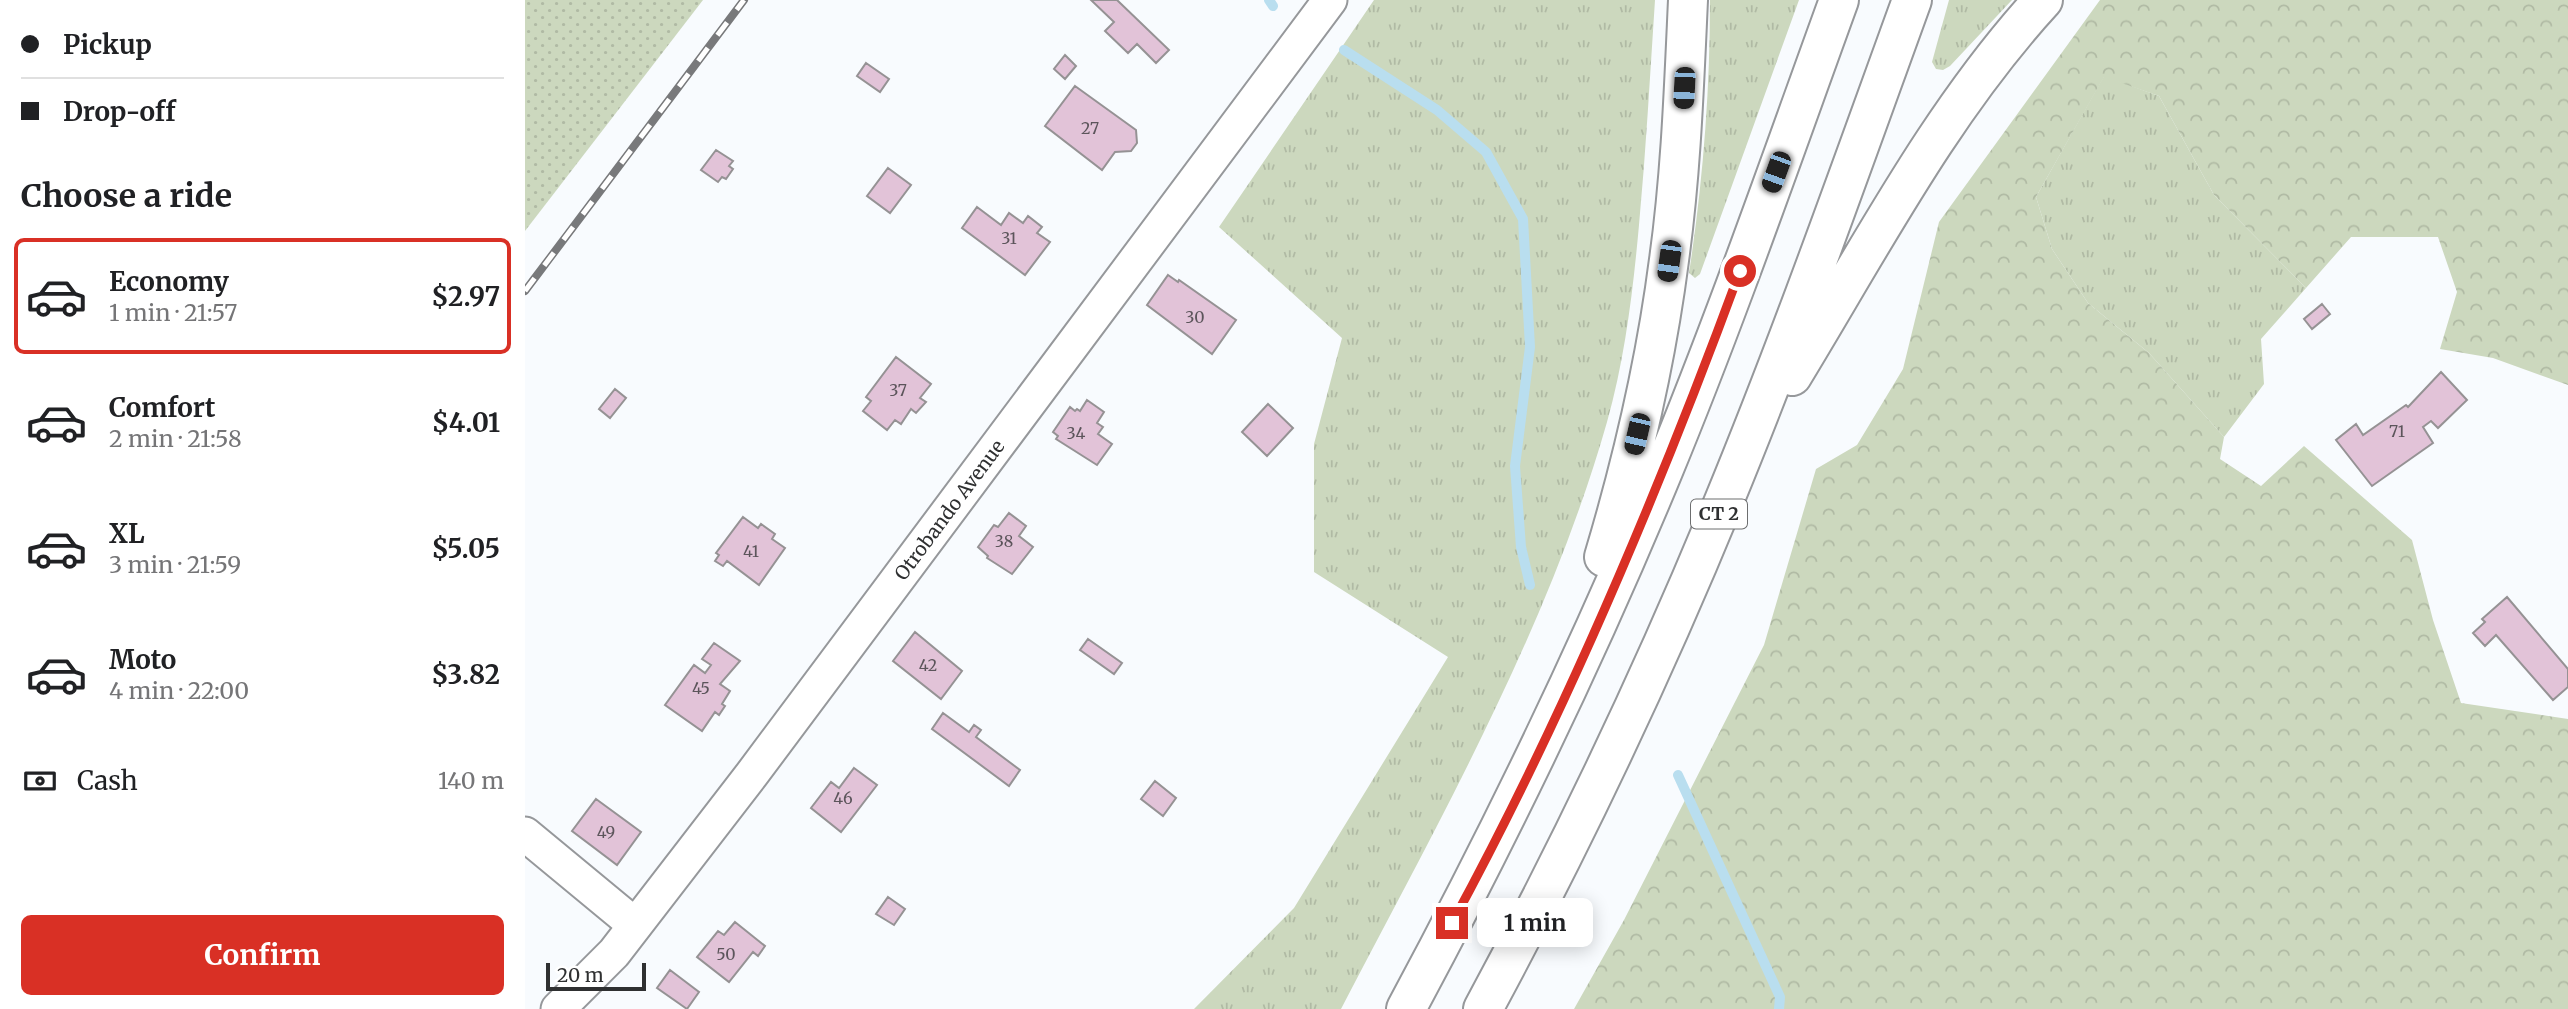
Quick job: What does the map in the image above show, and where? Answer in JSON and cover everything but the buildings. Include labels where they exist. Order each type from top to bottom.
[{"type":"highway","points":[[1550,725],[1615,521],[1648,385],[1666,284],[1675,211],[1688,0]]},
{"type":"highway","points":[[1406,1009],[1480,870],[1550,725],[1647,508],[1694,393],[1839,0]]},
{"type":"highway","name":"CT 2","points":[[1483,1009],[1560,859],[1689,583],[1739,465],[1797,315],[1912,0]]},
{"type":"highway","points":[[1739,465],[1936,139],[2003,45],[2043,0]]},
{"type":"street","name":"Otrobando Avenue","points":[[558,1009],[614,953],[752,774],[1330,0]]},
{"type":"street","points":[[525,834],[635,925]]},
{"type":"green space","points":[[525,0],[703,0],[525,231]]},
{"type":"green space","points":[[1374,0],[1655,0],[1639,225],[1623,349],[1607,422],[1583,499],[1523,649],[1453,794],[1341,1009],[1194,1009],[1294,908],[1448,657],[1314,572],[1314,444],[1342,338],[1219,227]]},
{"type":"green space","points":[[1710,0],[1799,0],[1700,274],[1695,278],[1689,273],[1705,137]]},
{"type":"green space","points":[[1949,0],[2012,0],[1950,66],[1943,70],[1936,69],[1932,62]]},
{"type":"green space","points":[[2100,0],[2568,0],[2568,385],[2493,358],[2440,349],[2457,292],[2438,237],[2351,237],[2306,288],[2214,195],[2159,96],[2104,77],[2036,197],[2052,249],[2088,303],[2149,353],[2224,437],[2220,459],[2261,486],[2304,446],[2412,540],[2433,620],[2461,703],[2568,719],[2568,1009],[1574,1009],[1624,920],[1764,645],[1816,469],[1857,445],[1903,369],[1939,222]]},
{"type":"green space","points":[[2104,76],[2159,96],[2214,195],[2306,288],[2261,339],[2264,384],[2224,437],[2149,353],[2088,303],[2052,249],[2036,197]]},
{"type":"waterway","points":[[1269,0],[1273,6]]},
{"type":"waterway","points":[[1344,50],[1437,110],[1486,152],[1523,219],[1530,347],[1515,466],[1521,547],[1530,585]]},
{"type":"waterway","points":[[1678,775],[1780,997],[1779,1009]]},
{"type":"railway","points":[[525,291],[744,0]]},
{"type":"route","points":[[1452,923],[1566,692],[1664,467],[1740,271]]}]
